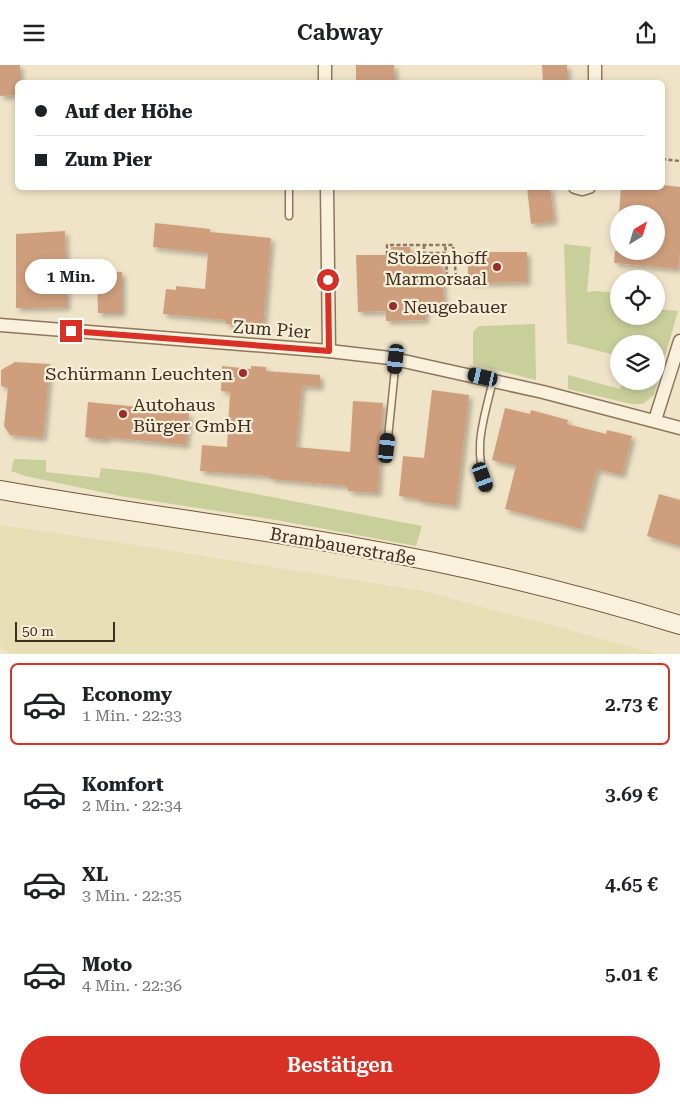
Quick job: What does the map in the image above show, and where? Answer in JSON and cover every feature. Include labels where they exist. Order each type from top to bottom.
[{"type":"main road","name":"Brambauerstraße","points":[[0,487],[97,506],[210,522],[358,547],[510,580],[584,598],[680,625]]},
{"type":"street","points":[[325,65],[325,80]]},
{"type":"street","points":[[595,65],[596,80]]},
{"type":"street","points":[[327,190],[329,351]]},
{"type":"street","name":"Zum Pier","points":[[0,325],[329,351],[396,359],[493,380],[655,420],[680,428]]},
{"type":"street","points":[[655,420],[680,341]]},
{"type":"lane","points":[[289,190],[289,217]]},
{"type":"lane","points":[[387,448],[396,359]]},
{"type":"lane","points":[[487,488],[481,469],[479,451],[493,380]]},
{"type":"path","points":[[665,159],[680,161]]},
{"type":"path","points":[[387,255],[387,245],[444,245],[453,245],[456,276],[447,277],[444,245]]},
{"type":"path","points":[[424,245],[424,253],[446,253]]},
{"type":"shaded area","points":[[0,525],[423,591],[659,654],[13,654],[2,649],[0,645]]},
{"type":"green space","points":[[564,244],[591,247],[587,292],[610,292],[610,325],[665,325],[665,310],[678,311],[665,356],[665,335],[610,335],[610,354],[567,343]]},
{"type":"green space","points":[[535,324],[536,380],[473,364],[473,332],[479,326]]},
{"type":"green space","points":[[568,375],[610,386],[610,390],[655,390],[654,395],[643,404],[631,404],[568,389]]},
{"type":"green space","points":[[14,459],[46,460],[46,472],[99,478],[101,468],[147,473],[422,526],[416,546],[276,520],[120,496],[25,476],[11,471]]},
{"type":"building","points":[[0,65],[20,65],[20,80],[15,80],[15,95],[0,96]]},
{"type":"building","points":[[356,65],[394,65],[395,80],[356,80]]},
{"type":"building","points":[[542,65],[567,65],[567,80],[543,80]]},
{"type":"building","points":[[665,185],[680,187],[680,251],[678,269],[614,263],[614,260],[665,260],[665,205],[620,205],[621,190],[665,190]]},
{"type":"building","points":[[527,190],[550,190],[554,221],[531,224]]},
{"type":"building","points":[[155,223],[210,229],[210,232],[271,238],[263,328],[226,324],[226,320],[163,314],[166,289],[176,290],[176,286],[205,289],[208,253],[153,247]]},
{"type":"building","points":[[65,231],[67,307],[16,308],[16,234]]},
{"type":"building","points":[[391,247],[410,247],[411,253],[424,253],[423,263],[442,262],[444,308],[425,309],[426,320],[386,321],[386,311],[358,312],[356,255],[391,255]]},
{"type":"building","name":"Stolzenhoff Marmorsaal","points":[[468,252],[527,252],[527,282],[468,283]]},
{"type":"building","points":[[97,272],[122,272],[122,313],[98,313]]},
{"type":"building","points":[[15,362],[50,364],[43,438],[10,435],[4,426],[8,388],[1,386],[1,370]]},
{"type":"building","points":[[222,366],[251,369],[251,366],[266,367],[266,371],[320,375],[320,387],[302,386],[296,447],[350,452],[353,401],[383,403],[378,493],[348,491],[348,486],[270,479],[270,476],[200,471],[202,445],[227,447],[230,392],[221,391]]},
{"type":"building","points":[[432,390],[469,395],[456,506],[399,496],[403,456],[424,458]]},
{"type":"building","points":[[88,402],[139,407],[139,410],[189,413],[186,445],[106,437],[106,440],[85,437]]},
{"type":"building","points":[[505,408],[530,414],[531,410],[568,420],[567,424],[606,434],[607,430],[632,436],[622,475],[597,469],[581,529],[505,509],[516,466],[492,460]]},
{"type":"building","points":[[659,494],[680,500],[680,546],[647,536]]},
{"type":"place","name":"Stolzenhoff Marmorsaal","points":[[497,267]]},
{"type":"place","name":"Neugebauer","points":[[393,306]]},
{"type":"place","name":"Schürmann Leuchten","points":[[243,373]]},
{"type":"place","name":"Autohaus Bürger GmbH","points":[[123,414]]},
{"type":"route","points":[[71,331],[329,351],[328,280]]}]
